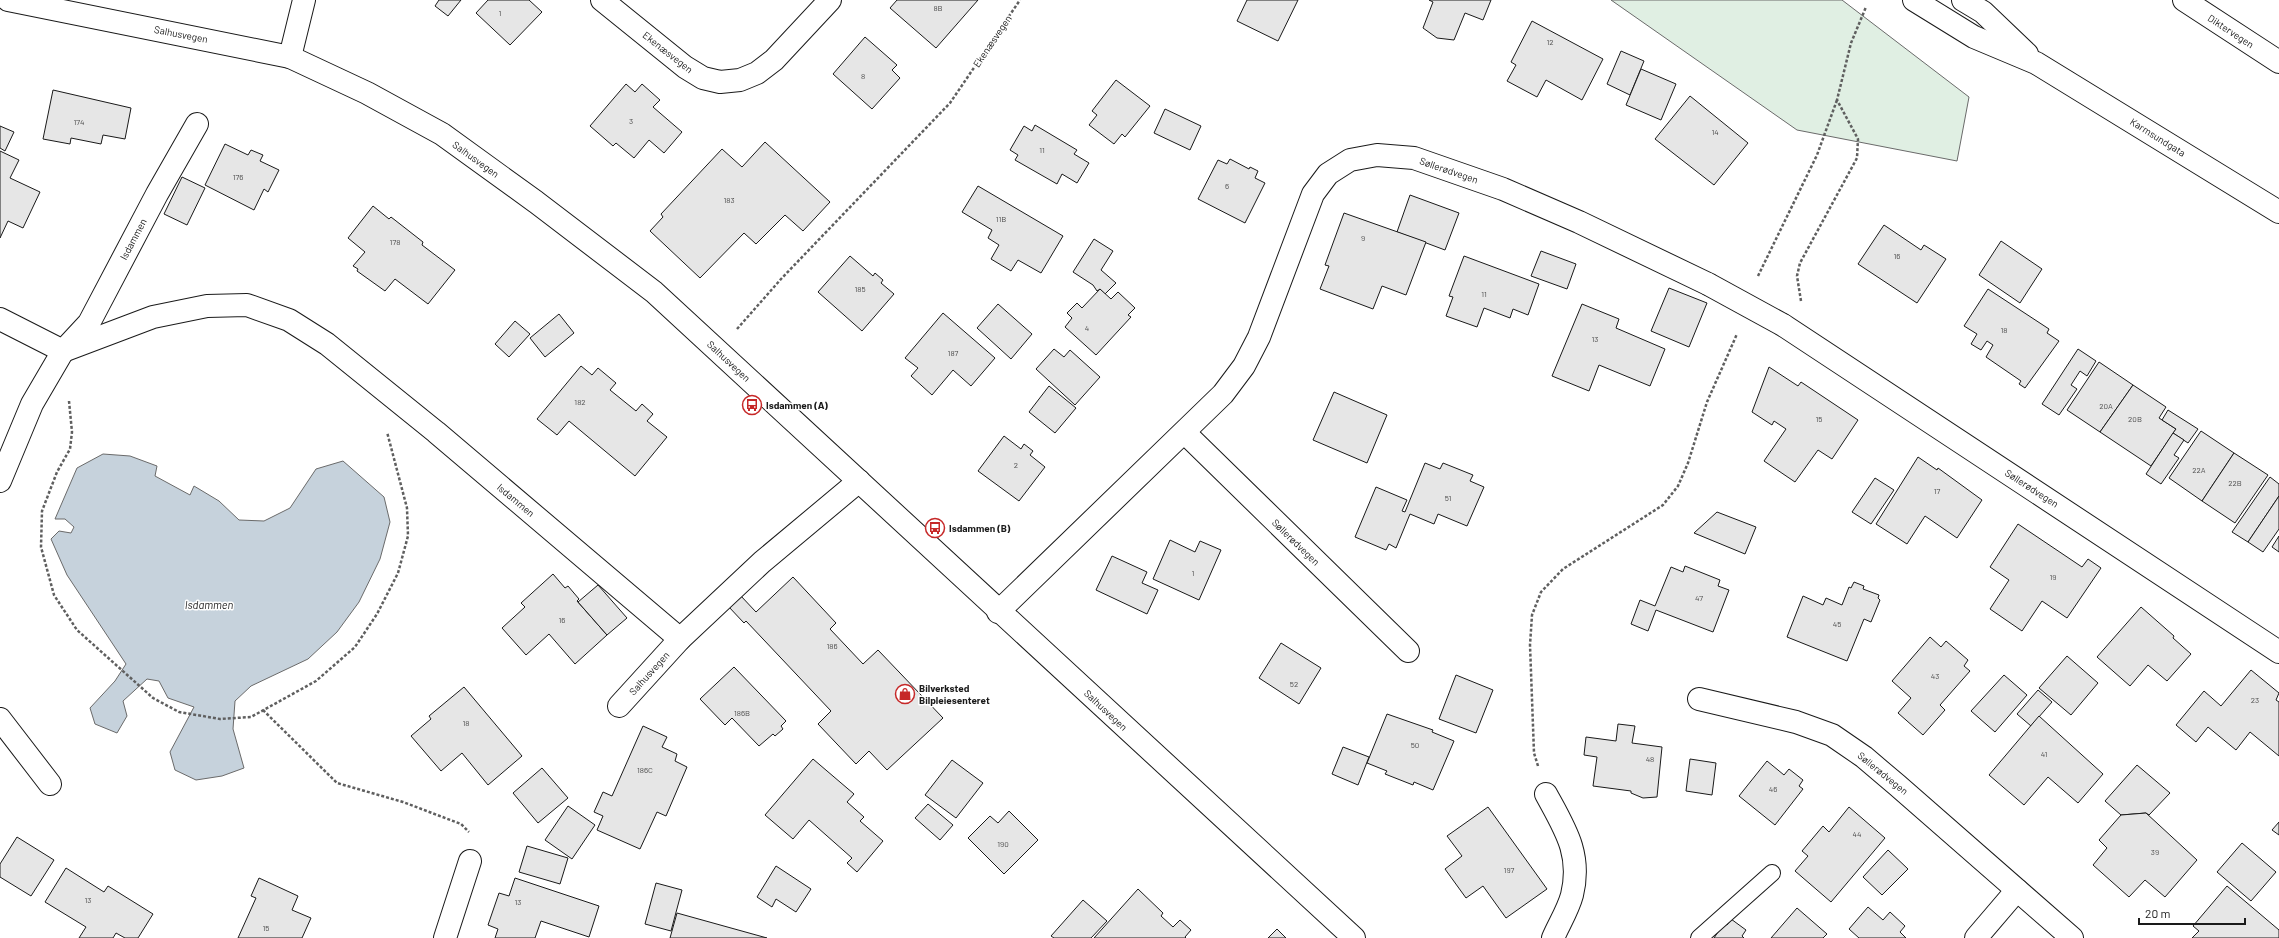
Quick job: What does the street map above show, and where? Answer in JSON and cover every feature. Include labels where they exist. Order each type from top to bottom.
[{"type":"main road","name":"Salhusvegen","points":[[8,0],[290,57],[367,93],[442,134],[536,202],[654,292],[859,481],[998,612],[1354,938]]},
{"type":"main road","points":[[290,57],[304,0]]},
{"type":"main road","name":"Ekenæsvegen","points":[[602,0],[685,67],[703,78],[720,82],[740,80],[757,73],[774,60],[830,0]]},
{"type":"main road","name":"Karmsundgata","points":[[1914,0],[1974,37],[2036,63],[2279,212]]},
{"type":"main road","name":"Karmsundgata","points":[[1964,0],[1983,12],[2036,63]]},
{"type":"main road","name":"Diktervegen","points":[[2184,0],[2279,62]]},
{"type":"main road","name":"Isdammen","points":[[0,480],[32,404],[59,358],[88,323],[157,194],[197,124]]},
{"type":"main road","name":"Søllerødvegen","points":[[998,612],[1185,434],[1223,394],[1244,366],[1259,337],[1301,221],[1313,194],[1328,174],[1350,160],[1377,154],[1414,158],[1510,192],[1579,222],[1708,284],[1783,324],[2279,652]]},
{"type":"main road","name":"Isdammen","points":[[59,358],[153,317],[207,306],[247,305],[289,320],[327,344],[436,432],[680,639]]},
{"type":"main road","points":[[0,319],[59,358]]},
{"type":"main road","name":"Søllerødvegen","points":[[1185,434],[1408,651]]},
{"type":"main road","name":"Salhusvegen","points":[[619,706],[680,639],[762,562],[859,481]]},
{"type":"main road","name":"Søllerødvegen","points":[[1699,699],[1796,722],[1832,735],[1875,766],[2072,938]]},
{"type":"main road","points":[[0,719],[50,784]]},
{"type":"main road","points":[[1546,794],[1567,833],[1575,855],[1576,872],[1571,897],[1553,938]]},
{"type":"main road","points":[[445,938],[470,861]]},
{"type":"main road","points":[[1976,938],[2017,890]]},
{"type":"lane","points":[[1699,938],[1772,873]]},
{"type":"path","name":"Ekenæsvegen","points":[[732,334],[781,279],[950,103],[1020,0]]},
{"type":"path","points":[[1755,283],[1817,155],[1837,100],[1851,43],[1866,7]]},
{"type":"path","points":[[1803,338],[1797,276],[1800,263],[1857,158],[1858,139],[1837,100]]},
{"type":"path","points":[[1546,794],[1534,752],[1530,645],[1532,615],[1541,592],[1563,569],[1663,505],[1678,486],[1688,462],[1707,402],[1740,328]]},
{"type":"path","points":[[59,358],[70,405],[72,432],[70,449],[56,472],[42,511],[41,548],[54,595],[77,630],[112,663],[153,698],[179,712],[220,719],[251,717],[316,681],[354,647],[377,614],[398,573],[408,536],[407,508],[386,427]]},
{"type":"path","points":[[263,710],[337,783],[404,802],[460,824],[474,837],[475,848],[470,861]]},
{"type":"green space","points":[[1611,0],[1842,0],[1969,97],[1957,161],[1797,130]]},
{"type":"water","name":"Isdammen","points":[[103,454],[130,456],[157,466],[155,476],[190,495],[194,486],[219,501],[239,520],[264,521],[290,508],[316,469],[343,461],[384,497],[390,522],[380,559],[359,602],[337,632],[308,659],[251,686],[235,701],[233,729],[244,768],[222,776],[196,780],[175,770],[170,752],[194,707],[168,698],[159,681],[147,679],[123,701],[127,716],[117,733],[95,724],[90,708],[115,681],[126,664],[67,575],[51,539],[59,531],[71,533],[74,527],[65,519],[55,519],[77,468]]},
{"type":"building","points":[[439,0],[461,0],[448,16],[435,6]]},
{"type":"building","points":[[488,0],[529,0],[542,12],[510,45],[476,13]]},
{"type":"building","points":[[897,0],[978,0],[936,48],[890,8]]},
{"type":"building","points":[[1247,0],[1298,0],[1278,41],[1237,21]]},
{"type":"building","points":[[1429,0],[1491,0],[1483,20],[1465,13],[1454,40],[1437,38],[1423,28],[1433,2]]},
{"type":"building","points":[[1532,21],[1603,59],[1582,100],[1546,80],[1537,97],[1507,81],[1516,65],[1511,62]]},
{"type":"building","points":[[865,37],[897,65],[892,70],[900,78],[872,109],[833,74]]},
{"type":"building","points":[[1621,51],[1644,61],[1630,95],[1607,84]]},
{"type":"building","points":[[1641,69],[1676,84],[1661,120],[1626,105]]},
{"type":"building","points":[[1116,80],[1150,106],[1125,137],[1122,134],[1114,144],[1089,125],[1097,115],[1092,111]]},
{"type":"building","points":[[626,84],[635,92],[642,84],[660,100],[653,107],[682,132],[664,153],[649,140],[634,158],[616,143],[613,146],[590,126]]},
{"type":"building","points":[[53,90],[131,108],[125,139],[103,135],[101,144],[71,138],[70,144],[43,139]]},
{"type":"building","points":[[1690,96],[1748,143],[1714,185],[1655,139]]},
{"type":"building","points":[[1165,109],[1201,126],[1190,150],[1154,133]]},
{"type":"building","points":[[1035,125],[1077,150],[1074,154],[1089,163],[1077,183],[1062,174],[1057,184],[1015,160],[1018,155],[1010,150],[1024,126],[1032,131]]},
{"type":"building","points":[[0,126],[14,132],[5,151],[0,148]]},
{"type":"building","points":[[765,142],[830,202],[803,231],[785,215],[756,244],[744,233],[700,278],[650,231],[663,217],[661,214],[722,149],[742,167]]},
{"type":"building","points":[[225,144],[248,155],[251,150],[263,155],[260,161],[279,170],[268,192],[264,189],[254,210],[205,185]]},
{"type":"building","points":[[0,151],[19,160],[10,178],[40,192],[23,228],[8,221],[0,238]]},
{"type":"building","points":[[1230,159],[1249,169],[1250,167],[1258,171],[1255,178],[1265,183],[1245,223],[1198,199],[1218,160],[1227,164]]},
{"type":"building","points":[[182,177],[205,188],[187,225],[164,214]]},
{"type":"building","points":[[978,186],[1063,236],[1041,273],[1018,260],[1011,271],[991,259],[999,245],[988,238],[992,230],[962,212]]},
{"type":"building","points":[[1410,195],[1459,213],[1445,250],[1397,232]]},
{"type":"building","points":[[373,206],[389,219],[391,217],[423,242],[422,245],[455,270],[428,304],[395,279],[385,291],[357,271],[358,269],[353,266],[365,252],[348,238]]},
{"type":"building","points":[[1344,213],[1426,242],[1406,295],[1382,286],[1373,309],[1320,289],[1329,266],[1325,265]]},
{"type":"building","points":[[1884,225],[1921,250],[1924,245],[1946,259],[1917,303],[1858,264]]},
{"type":"building","points":[[1094,239],[1113,251],[1101,270],[1116,283],[1105,294],[1100,289],[1097,291],[1093,285],[1073,272]]},
{"type":"building","points":[[2001,241],[2042,269],[2020,303],[1979,275]]},
{"type":"building","points":[[1541,251],[1576,264],[1567,289],[1531,276]]},
{"type":"building","points":[[850,256],[873,276],[875,273],[883,280],[881,283],[894,294],[862,331],[818,292]]},
{"type":"building","points":[[1464,256],[1539,284],[1528,315],[1513,309],[1510,318],[1484,308],[1477,327],[1446,316],[1453,297],[1449,296]]},
{"type":"building","points":[[1669,288],[1707,303],[1689,347],[1651,331]]},
{"type":"building","points":[[1100,289],[1111,299],[1118,292],[1135,308],[1128,315],[1131,317],[1096,355],[1065,327],[1072,318],[1067,313],[1077,303],[1082,308]]},
{"type":"building","points":[[1988,289],[2049,329],[2047,333],[2059,341],[2025,388],[2019,384],[2021,381],[1986,357],[1993,345],[1987,341],[1981,350],[1971,344],[1977,334],[1964,326]]},
{"type":"building","points":[[998,304],[1032,334],[1011,359],[977,328]]},
{"type":"building","points":[[1582,304],[1619,319],[1616,328],[1665,349],[1650,386],[1599,365],[1589,391],[1552,376]]},
{"type":"building","points":[[943,313],[995,358],[971,386],[953,370],[932,395],[911,376],[918,368],[905,358]]},
{"type":"building","points":[[559,314],[574,333],[545,357],[530,338]]},
{"type":"building","points":[[515,321],[530,334],[509,357],[495,344]]},
{"type":"building","points":[[1054,349],[1064,357],[1070,350],[1100,377],[1075,405],[1036,369]]},
{"type":"building","points":[[2078,349],[2096,361],[2087,376],[2080,371],[2071,385],[2077,389],[2059,415],[2042,404]]},
{"type":"building","points":[[2099,362],[2133,385],[2100,432],[2067,410]]},
{"type":"building","points":[[581,366],[592,375],[598,368],[616,383],[610,390],[636,411],[642,404],[653,414],[647,421],[667,437],[635,476],[569,421],[557,435],[537,419]]},
{"type":"building","points":[[1769,367],[1798,386],[1801,382],[1858,420],[1832,459],[1818,450],[1795,482],[1764,461],[1786,429],[1774,421],[1772,425],[1752,412]]},
{"type":"building","points":[[2133,385],[2166,407],[2159,418],[2176,429],[2151,466],[2100,432]]},
{"type":"building","points":[[1049,386],[1076,408],[1055,433],[1029,412]]},
{"type":"building","points":[[1334,392],[1387,415],[1367,463],[1313,440]]},
{"type":"building","points":[[2168,410],[2198,429],[2188,443],[2173,433],[2176,429],[2162,420]]},
{"type":"building","points":[[2201,431],[2234,453],[2202,501],[2169,478]]},
{"type":"building","points":[[2173,433],[2184,440],[2174,455],[2179,458],[2161,484],[2146,474]]},
{"type":"building","points":[[1004,436],[1021,449],[1024,444],[1033,451],[1030,455],[1045,467],[1019,501],[978,471]]},
{"type":"building","points":[[2234,453],[2268,475],[2235,523],[2202,501]]},
{"type":"building","points":[[1918,457],[1937,470],[1938,468],[1982,500],[1957,538],[1925,516],[1907,544],[1876,524]]},
{"type":"building","points":[[1425,463],[1440,469],[1443,463],[1473,475],[1470,481],[1484,487],[1467,526],[1438,514],[1434,524],[1410,514],[1396,548],[1389,544],[1386,550],[1355,537],[1376,487],[1407,500],[1402,511],[1405,512]]},
{"type":"building","points":[[2270,477],[2279,484],[2279,496],[2248,542],[2232,532]]},
{"type":"building","points":[[1875,478],[1894,490],[1871,524],[1852,512]]},
{"type":"building","points":[[2279,496],[2279,529],[2263,552],[2248,542]]},
{"type":"building","points":[[1717,512],[1756,527],[1745,554],[1694,533]]},
{"type":"building","points":[[2018,524],[2082,567],[2088,559],[2101,568],[2067,618],[2042,601],[2022,631],[1990,609],[2009,580],[1990,567]]},
{"type":"building","points":[[2279,536],[2279,552],[2272,547]]},
{"type":"building","points":[[1170,540],[1195,552],[1200,541],[1221,550],[1199,600],[1153,579]]},
{"type":"building","points":[[1112,556],[1147,572],[1142,583],[1158,590],[1147,614],[1096,590]]},
{"type":"building","points":[[1685,566],[1720,580],[1718,586],[1729,590],[1713,632],[1656,610],[1648,631],[1631,624],[1640,600],[1655,606],[1671,567],[1683,572]]},
{"type":"building","points":[[553,574],[565,588],[568,586],[579,599],[577,601],[607,635],[575,664],[549,634],[526,655],[502,628],[525,607],[521,603]]},
{"type":"building","points":[[793,577],[836,623],[830,629],[863,664],[878,650],[943,718],[887,770],[869,751],[856,764],[818,724],[831,711],[746,621],[744,623],[728,606],[740,595],[756,612]]},
{"type":"building","points":[[1854,582],[1864,586],[1863,589],[1879,595],[1878,598],[1880,600],[1871,622],[1864,619],[1847,661],[1787,637],[1803,596],[1823,605],[1826,598],[1842,605],[1849,587],[1851,588]]},
{"type":"building","points":[[598,585],[627,618],[607,635],[578,602]]},
{"type":"building","points":[[2141,607],[2174,636],[2173,638],[2191,654],[2167,681],[2148,665],[2130,686],[2097,657]]},
{"type":"building","points":[[1930,637],[1941,647],[1946,641],[1968,660],[1964,666],[1970,671],[1940,705],[1945,710],[1923,735],[1898,713],[1911,698],[1892,681]]},
{"type":"building","points":[[1281,643],[1321,668],[1299,704],[1259,678]]},
{"type":"building","points":[[2067,656],[2098,683],[2071,715],[2039,688]]},
{"type":"building","points":[[734,667],[786,721],[781,726],[783,729],[775,736],[773,734],[759,746],[732,718],[725,725],[700,699]]},
{"type":"building","points":[[2251,670],[2279,693],[2276,700],[2279,702],[2279,756],[2250,732],[2236,750],[2208,727],[2196,742],[2176,725],[2204,691],[2221,706]]},
{"type":"building","points":[[1456,675],[1493,690],[1476,733],[1439,719]]},
{"type":"building","points":[[2004,675],[2027,695],[1995,732],[1971,711]]},
{"type":"building","points":[[464,687],[522,756],[488,785],[462,753],[441,771],[411,736],[431,719],[429,716]]},
{"type":"building","points":[[2038,690],[2052,702],[2031,726],[2017,714]]},
{"type":"building","points":[[1387,714],[1433,730],[1432,732],[1454,741],[1433,790],[1414,782],[1413,785],[1385,774],[1387,771],[1367,763]]},
{"type":"building","points":[[2039,716],[2103,774],[2078,803],[2048,777],[2024,805],[1989,775]]},
{"type":"building","points":[[1618,724],[1635,726],[1632,743],[1662,747],[1657,797],[1643,798],[1631,793],[1631,791],[1593,786],[1597,757],[1584,755],[1586,737],[1616,741]]},
{"type":"building","points":[[643,726],[667,737],[662,747],[677,754],[675,761],[687,767],[666,816],[657,812],[640,849],[597,830],[603,816],[594,812],[603,792],[612,796]]},
{"type":"building","points":[[1343,747],[1369,757],[1358,785],[1332,774]]},
{"type":"building","points":[[813,759],[854,794],[847,802],[864,817],[860,821],[883,841],[857,872],[847,863],[852,858],[809,820],[793,839],[765,815]]},
{"type":"building","points":[[1690,759],[1716,763],[1712,795],[1686,791]]},
{"type":"building","points":[[952,760],[983,783],[956,818],[925,795]]},
{"type":"building","points":[[1767,761],[1784,775],[1789,769],[1803,780],[1799,786],[1803,789],[1775,825],[1739,796]]},
{"type":"building","points":[[2137,765],[2170,793],[2149,815],[2146,813],[2121,815],[2105,801]]},
{"type":"building","points":[[542,768],[568,798],[538,823],[513,793]]},
{"type":"building","points":[[928,804],[953,825],[940,840],[915,818]]},
{"type":"building","points":[[568,806],[595,825],[572,859],[545,840]]},
{"type":"building","points":[[1488,807],[1547,889],[1506,918],[1483,886],[1466,898],[1445,869],[1462,856],[1447,836]]},
{"type":"building","points":[[1849,807],[1885,838],[1831,902],[1795,871],[1808,856],[1802,851],[1823,826],[1829,832]]},
{"type":"building","points":[[1009,811],[1038,840],[1004,874],[968,838],[990,816],[998,823]]},
{"type":"building","points":[[2146,813],[2197,860],[2165,897],[2145,880],[2129,897],[2093,865],[2107,848],[2099,840],[2121,815]]},
{"type":"building","points":[[2279,822],[2279,835],[2272,830]]},
{"type":"building","points":[[17,837],[54,860],[31,896],[0,877],[0,864]]},
{"type":"building","points":[[2242,843],[2276,872],[2251,901],[2217,872]]},
{"type":"building","points":[[527,846],[568,858],[560,884],[519,872]]},
{"type":"building","points":[[1888,850],[1908,869],[1882,895],[1863,877]]},
{"type":"building","points":[[776,866],[811,889],[796,912],[776,899],[772,907],[757,897]]},
{"type":"building","points":[[66,868],[104,892],[108,886],[153,914],[138,938],[125,938],[116,933],[113,938],[79,938],[86,927],[45,902]]},
{"type":"building","points":[[259,878],[298,896],[292,910],[311,918],[302,938],[238,938],[256,898],[251,896]]},
{"type":"building","points":[[515,878],[599,906],[589,937],[541,921],[535,938],[495,938],[498,929],[488,925],[499,893],[509,896]]},
{"type":"building","points":[[656,883],[682,890],[671,931],[645,924]]},
{"type":"building","points":[[2227,886],[2279,930],[2279,938],[2192,938],[2199,931],[2193,926]]},
{"type":"building","points":[[1138,889],[1163,913],[1161,916],[1173,927],[1180,920],[1191,930],[1185,937],[1186,938],[1094,938]]},
{"type":"building","points":[[1083,900],[1107,921],[1091,938],[1054,938],[1051,936]]},
{"type":"building","points":[[1868,907],[1883,920],[1890,912],[1905,926],[1900,932],[1906,938],[1859,938],[1849,929]]},
{"type":"building","points":[[1797,908],[1827,934],[1823,938],[1771,938]]},
{"type":"building","points":[[677,913],[767,938],[670,938]]},
{"type":"building","points":[[1731,919],[1746,930],[1742,936],[1744,938],[1714,938],[1724,923],[1727,925]]},
{"type":"building","points":[[1277,929],[1286,938],[1268,938]]},
{"type":"place","name":"Isdammen (A)","points":[[752,405]]},
{"type":"place","name":"Isdammen (B)","points":[[935,528]]},
{"type":"place","name":"Bilverksted Bilpleiesenteret","points":[[905,694]]}]
